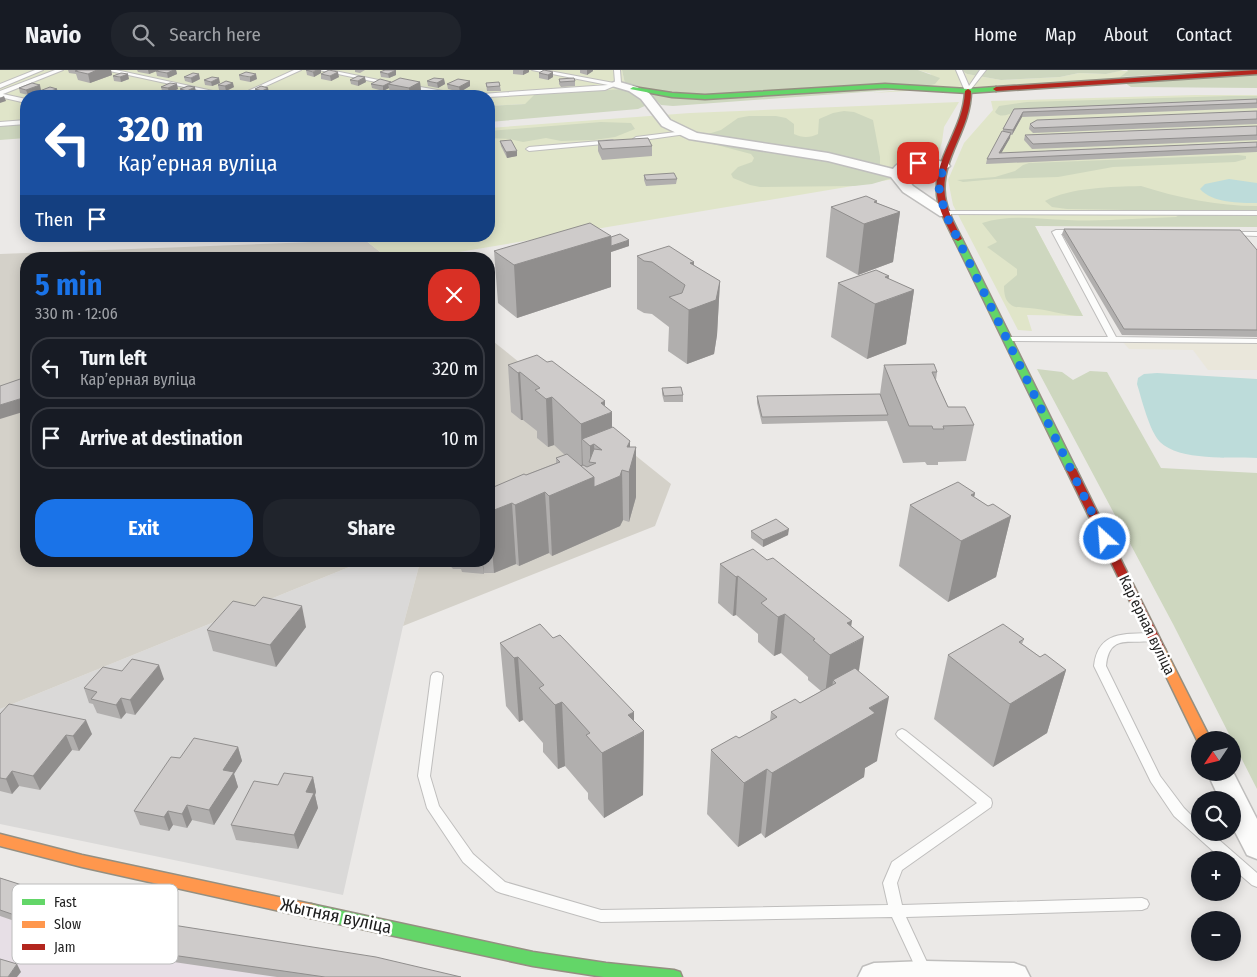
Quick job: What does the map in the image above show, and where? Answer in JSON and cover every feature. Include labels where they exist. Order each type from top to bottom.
[{"type":"street","points":[[616,84],[633,89],[672,95],[706,97],[878,87],[968,91],[1257,72]]},
{"type":"street","points":[[633,89],[648,99],[666,123],[684,133],[703,138],[828,157],[896,174],[908,189],[945,213]]},
{"type":"street","name":"Карʼерная вуліца","points":[[968,91],[968,106],[943,166],[939,188],[945,213],[1200,731]]},
{"type":"street","points":[[896,174],[899,168],[912,164],[943,166]]},
{"type":"street","points":[[1224,781],[1257,847]]},
{"type":"street","name":"Жытняя вуліца","points":[[0,840],[92,863],[533,958],[606,970],[674,977]]},
{"type":"street","points":[[874,977],[1014,977]]},
{"type":"lane","points":[[0,86],[40,70]]},
{"type":"lane","points":[[0,94],[60,70]]},
{"type":"lane","points":[[108,70],[204,90]]},
{"type":"lane","points":[[253,90],[298,70]]},
{"type":"lane","points":[[322,70],[395,84]]},
{"type":"lane","points":[[535,70],[616,84]]},
{"type":"lane","points":[[495,95],[598,89],[616,84],[619,80],[617,70]]},
{"type":"lane","points":[[959,70],[968,91]]},
{"type":"lane","points":[[968,91],[982,70]]},
{"type":"lane","points":[[404,86],[426,90]]},
{"type":"lane","points":[[0,94],[20,99]]},
{"type":"lane","points":[[0,124],[20,122]]},
{"type":"lane","points":[[632,140],[684,133]]},
{"type":"lane","points":[[529,149],[622,140]]},
{"type":"lane","points":[[945,213],[1257,213]]},
{"type":"lane","points":[[1085,232],[1056,232],[1113,339]]},
{"type":"lane","points":[[1219,234],[1257,234]]},
{"type":"lane","points":[[1008,339],[1257,341]]},
{"type":"lane","points":[[1153,637],[1128,638],[1110,642],[1103,648],[1100,666],[1155,779],[1179,812],[1191,823]]},
{"type":"lane","points":[[437,676],[424,776],[433,808],[468,858],[501,887],[601,916],[896,911],[1142,904]]},
{"type":"lane","points":[[902,734],[986,803],[897,866],[890,883],[896,911],[926,976]]},
{"type":"lane","points":[[1210,841],[1222,851]]},
{"type":"lane","points":[[1241,868],[1257,881]]},
{"type":"shaded area","points":[[313,242],[368,242],[380,252],[52,252]]},
{"type":"shaded area","points":[[20,253],[20,567],[349,567],[0,709],[0,254]]},
{"type":"shaded area","points":[[1123,342],[1257,343],[1257,370],[1208,370],[1193,350],[1129,349]]},
{"type":"shaded area","points":[[495,343],[671,484],[655,526],[403,626],[419,567],[495,567]]},
{"type":"shaded area","points":[[349,567],[419,567],[403,626],[343,895],[0,824],[0,709]]},
{"type":"shaded area","points":[[0,884],[12,888],[12,964],[178,964],[178,934],[431,977],[0,977]]},
{"type":"green space","points":[[0,70],[622,70],[625,84],[623,89],[525,104],[495,106],[495,90],[20,90],[20,124],[0,125]]},
{"type":"green space","points":[[622,70],[918,70],[940,78],[935,84],[919,88],[673,106],[661,105],[651,95],[625,84]]},
{"type":"green space","points":[[918,70],[961,70],[967,74],[1001,80],[1128,71],[1122,76],[1123,79],[872,93],[919,88],[931,74]]},
{"type":"green space","points":[[961,70],[1124,70],[1106,74],[1079,73],[1060,77],[1001,80],[967,74]]},
{"type":"green space","points":[[1127,70],[1227,70],[1120,77]]},
{"type":"green space","points":[[1257,74],[1257,88],[1131,87],[1125,83]]},
{"type":"green space","points":[[623,89],[640,97],[647,105],[638,109],[495,121],[495,106],[525,104],[534,95]]},
{"type":"green space","points":[[1257,95],[1257,227],[1035,226],[1083,316],[1027,315],[1032,331],[1018,330],[953,205],[948,180],[964,143],[993,110],[991,101]]},
{"type":"green space","points":[[1257,96],[1257,103],[1016,112],[1002,116],[995,112],[999,106],[1027,102]]},
{"type":"green space","points":[[959,102],[944,127],[942,142],[935,163],[908,161],[891,168],[894,179],[459,252],[380,252],[368,242],[495,242],[495,128],[690,113]]},
{"type":"green space","points":[[844,111],[854,112],[873,120],[880,167],[890,174],[892,178],[872,184],[854,186],[760,187],[750,185],[733,178],[731,174],[738,167],[752,162],[754,158],[751,154],[713,144],[707,141],[705,135],[721,130],[738,118],[776,116],[786,118],[794,124],[794,134],[809,137],[818,134],[819,119]]},
{"type":"green space","points":[[601,122],[631,123],[635,129],[615,137],[594,140],[561,141],[546,138],[523,142],[495,138],[495,131]]},
{"type":"green space","points":[[20,124],[20,138],[0,140],[0,125]]},
{"type":"green space","points":[[1246,156],[1246,159],[1235,162],[1113,167],[1058,177],[963,182],[957,180],[995,177],[1015,171],[1029,163]]},
{"type":"green space","points":[[1141,186],[1170,194],[1227,205],[1257,206],[1257,227],[1035,226],[1083,316],[1017,307],[1012,306],[1008,302],[1004,286],[1017,275],[1017,269],[987,247],[997,242],[982,223],[1014,218],[1094,221],[1176,217],[1185,211],[1067,209],[1052,207],[1045,201],[1055,196],[1079,190]]},
{"type":"green space","points":[[1037,369],[1062,372],[1073,380],[1090,371],[1107,372],[1161,468],[1257,473],[1257,789],[1241,758],[1241,731],[1227,731],[1173,624]]},
{"type":"water","points":[[1229,179],[1257,183],[1257,203],[1219,200],[1205,194],[1200,189],[1205,184]]},
{"type":"water","points":[[1157,373],[1257,379],[1257,458],[1220,458],[1192,455],[1169,448],[1160,442],[1149,423],[1137,384],[1138,378],[1144,374]]},
{"type":"building","points":[[97,70],[88,74],[75,71]]},
{"type":"building","points":[[174,70],[167,73],[156,71]]},
{"type":"building","points":[[329,70],[338,72],[330,76],[321,74]]},
{"type":"building","points":[[396,70],[388,74],[380,72]]},
{"type":"building","points":[[544,70],[553,72],[548,75],[539,73]]},
{"type":"building","points":[[246,72],[256,74],[250,77],[239,75]]},
{"type":"building","points":[[121,73],[128,74],[120,77],[113,76]]},
{"type":"building","points":[[193,73],[199,74],[191,78],[184,77]]},
{"type":"building","points":[[358,76],[365,77],[358,81],[350,80]]},
{"type":"building","points":[[212,77],[219,78],[211,82],[204,80]]},
{"type":"building","points":[[400,78],[420,82],[409,88],[388,84]]},
{"type":"building","points":[[434,78],[444,79],[437,83],[427,81]]},
{"type":"building","points":[[574,78],[575,81],[560,82],[559,79]]},
{"type":"building","points":[[380,79],[391,82],[383,86],[371,84]]},
{"type":"building","points":[[458,79],[470,81],[459,87],[447,84]]},
{"type":"building","points":[[226,81],[233,83],[225,86],[218,85]]},
{"type":"building","points":[[499,82],[500,86],[487,87],[486,83]]},
{"type":"building","points":[[32,83],[40,85],[26,90],[19,88]]},
{"type":"building","points":[[170,83],[177,84],[168,88],[161,87]]},
{"type":"building","points":[[188,86],[195,87],[189,90],[180,89]]},
{"type":"building","points":[[261,86],[268,88],[264,90],[255,89]]},
{"type":"building","points":[[50,87],[57,89],[54,90],[42,90]]},
{"type":"building","points":[[1257,99],[1257,103],[1023,112],[1013,130],[1003,129],[1014,109]]},
{"type":"building","points":[[1257,111],[1257,119],[1034,128],[1030,124],[1037,120]]},
{"type":"building","points":[[1257,126],[1257,135],[1033,144],[1025,135]]},
{"type":"building","points":[[1002,131],[1011,133],[999,153],[1257,142],[1257,147],[987,159]]},
{"type":"building","points":[[648,138],[652,146],[602,149],[598,141]]},
{"type":"building","points":[[511,140],[517,151],[506,152],[500,141]]},
{"type":"building","points":[[674,173],[677,179],[646,180],[644,175]]},
{"type":"building","points":[[866,196],[877,201],[874,202],[900,212],[864,224],[831,207]]},
{"type":"building","points":[[590,223],[611,236],[514,265],[494,251]]},
{"type":"building","points":[[1064,229],[1240,230],[1257,250],[1257,330],[1124,329]]},
{"type":"building","points":[[620,234],[629,240],[611,246],[611,237]]},
{"type":"building","points":[[669,246],[694,262],[690,263],[720,281],[716,300],[689,310],[669,297],[682,293],[685,285],[652,262],[644,261],[637,256]]},
{"type":"building","points":[[876,270],[889,276],[885,277],[914,290],[875,304],[838,283]]},
{"type":"building","points":[[537,355],[547,362],[552,361],[605,401],[601,403],[612,412],[581,424],[552,397],[546,399],[535,390],[540,388],[508,365]]},
{"type":"building","points":[[934,364],[937,372],[932,372],[948,407],[965,407],[974,425],[943,426],[944,429],[933,429],[932,426],[909,426],[884,365]]},
{"type":"building","points":[[20,379],[20,399],[0,405],[0,386]]},
{"type":"building","points":[[681,387],[683,395],[664,396],[662,388]]},
{"type":"building","points":[[880,394],[888,415],[762,417],[757,396]]},
{"type":"building","points":[[613,427],[630,441],[627,447],[636,447],[629,472],[622,470],[620,476],[594,487],[594,477],[580,466],[587,467],[596,463],[589,462],[594,449],[602,450],[594,444],[590,446],[582,439]]},
{"type":"building","points":[[567,454],[594,477],[549,496],[545,492],[515,505],[512,503],[495,510],[495,486],[560,462],[556,458]]},
{"type":"building","points":[[958,482],[975,493],[971,495],[988,506],[993,504],[1011,516],[961,541],[910,505]]},
{"type":"building","points":[[776,519],[789,529],[763,540],[751,531]]},
{"type":"building","points":[[753,549],[767,560],[773,558],[852,621],[847,623],[864,637],[830,655],[813,640],[815,639],[785,614],[778,617],[761,603],[767,599],[720,564]]},
{"type":"building","points":[[263,597],[302,606],[270,645],[207,630],[233,601],[255,606]]},
{"type":"building","points":[[540,624],[553,638],[560,635],[634,712],[628,715],[644,731],[602,753],[586,735],[590,733],[562,702],[555,705],[539,688],[544,685],[518,657],[514,658],[500,643]]},
{"type":"building","points":[[1003,624],[1024,639],[1019,642],[1040,657],[1045,654],[1066,670],[1010,704],[948,655]]},
{"type":"building","points":[[132,659],[159,665],[130,700],[121,698],[116,705],[91,699],[97,692],[84,688],[103,667],[122,671]]},
{"type":"building","points":[[855,668],[889,697],[869,708],[875,713],[772,773],[767,769],[744,783],[711,750],[736,736],[739,738],[777,717],[771,712],[795,699],[800,703],[836,683],[833,680]]},
{"type":"building","points":[[9,704],[86,720],[73,736],[66,735],[33,776],[12,771],[6,779],[0,778],[0,714]]},
{"type":"building","points":[[194,738],[238,747],[223,770],[234,772],[209,810],[187,805],[182,814],[168,811],[164,817],[134,811],[171,757],[180,758]]},
{"type":"building","points":[[284,773],[313,777],[306,792],[314,793],[294,835],[231,825],[254,781],[278,785]]},
{"type":"building","points":[[0,878],[19,884],[12,884],[12,914],[0,910]]},
{"type":"building","points":[[178,926],[376,957],[461,977],[325,977],[178,956]]},
{"type":"building","points":[[0,959],[17,964],[8,977],[0,977]]},
{"type":"traffic: fast","points":[[633,89],[672,95],[705,97],[885,86],[968,91],[996,89]]},
{"type":"traffic: fast","points":[[958,239],[1071,469]]},
{"type":"traffic: fast","points":[[311,911],[533,959],[606,970],[674,977]]},
{"type":"traffic: slow","points":[[1159,649],[1200,731]]},
{"type":"traffic: slow","points":[[0,840],[82,861],[311,911]]},
{"type":"traffic: jam","points":[[996,89],[1257,72]]},
{"type":"traffic: jam","points":[[958,239],[944,207],[940,186],[947,158],[960,131],[965,114],[968,91]]},
{"type":"traffic: jam","points":[[1071,469],[1159,649]]},
{"type":"route","points":[[918,163],[943,166],[939,188],[945,213],[1105,539]]}]
